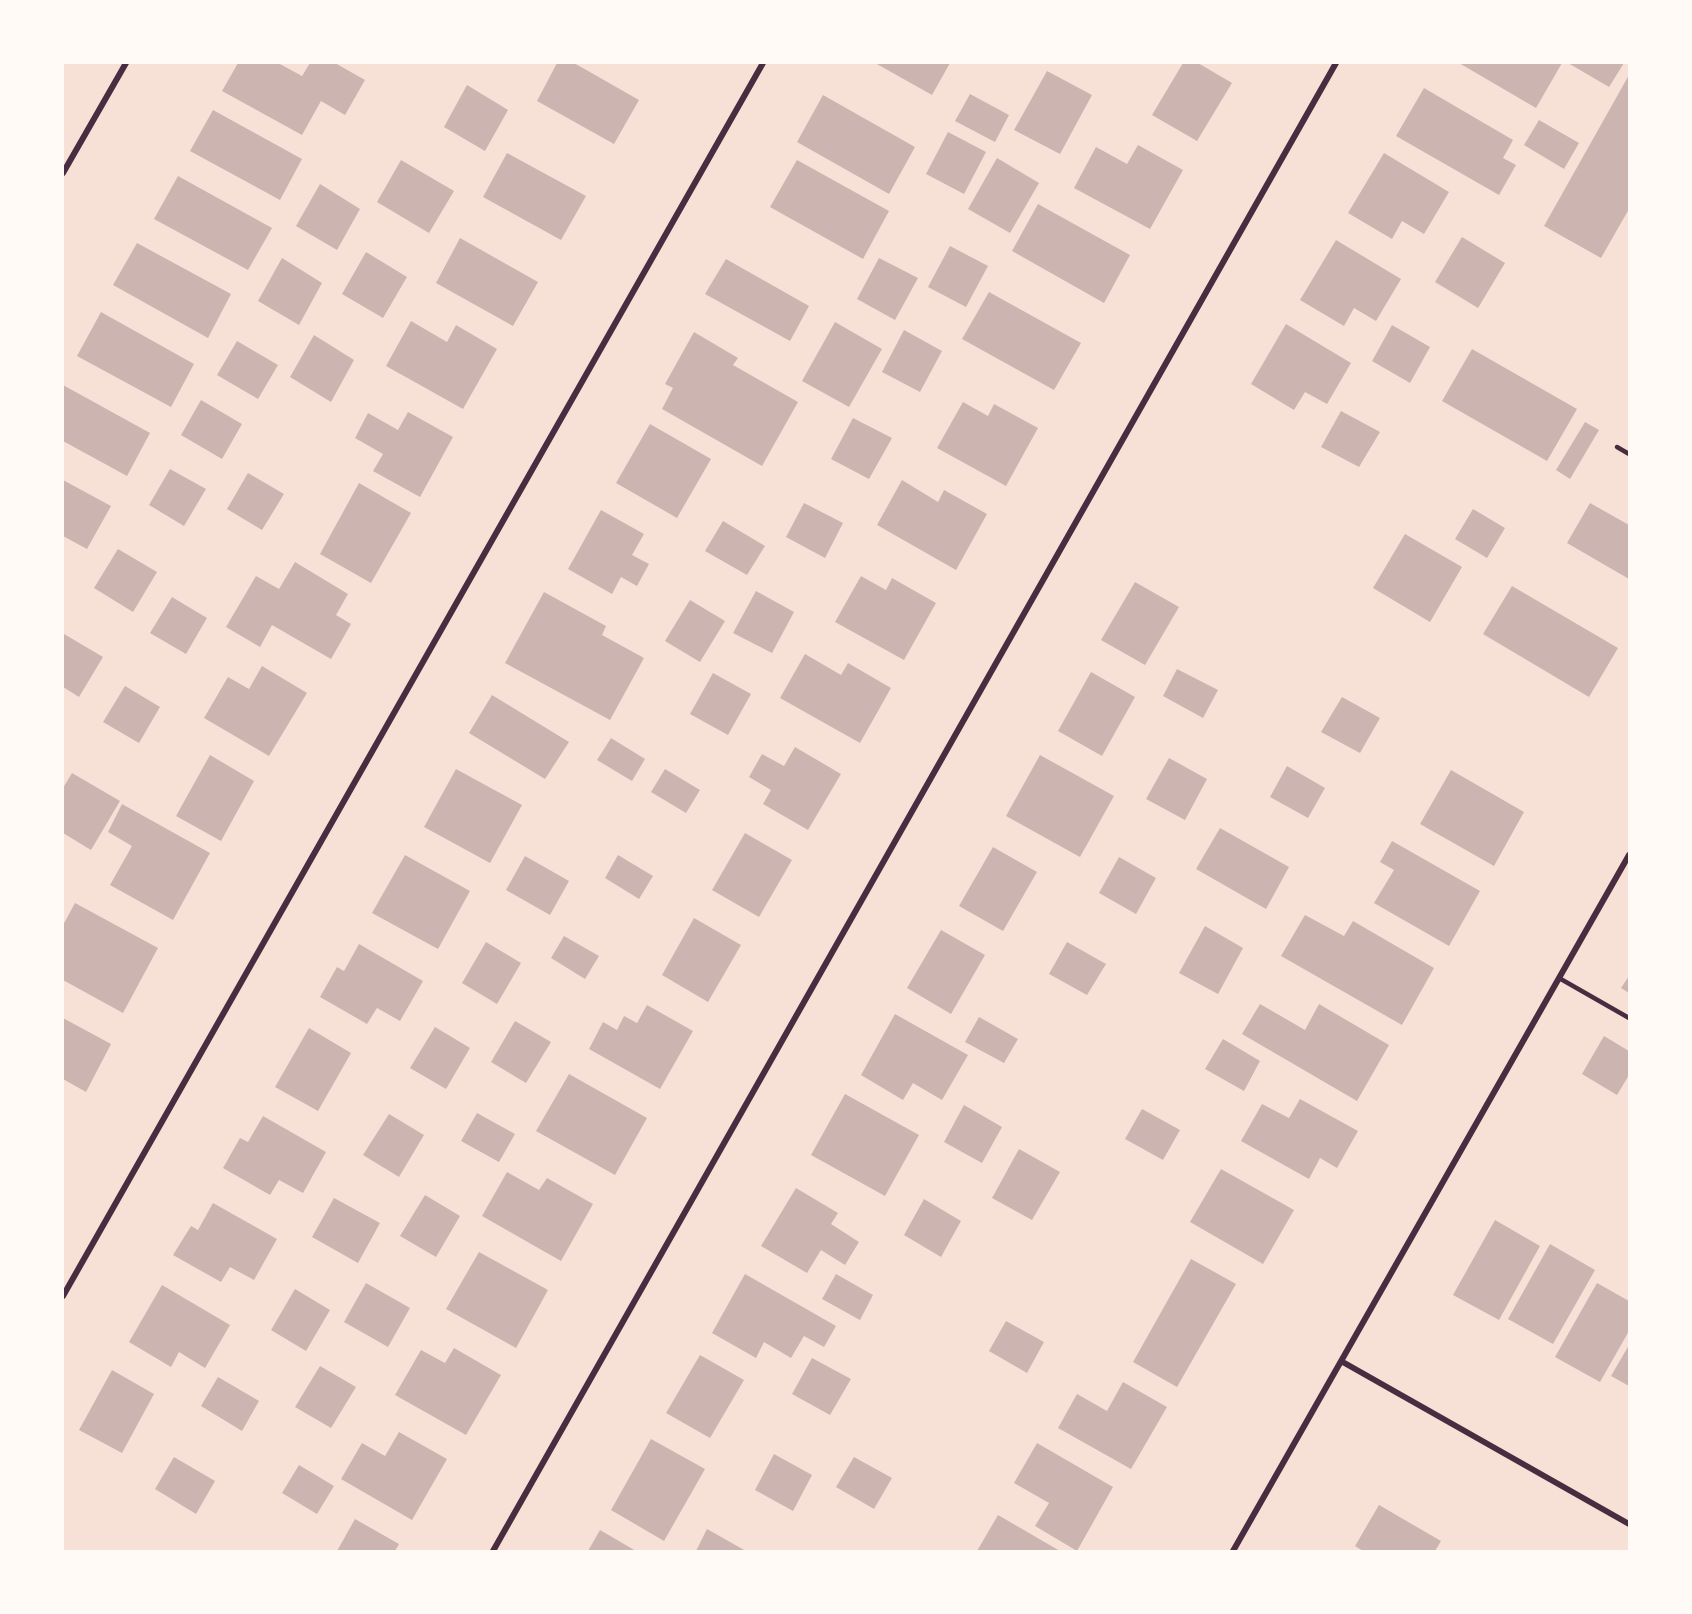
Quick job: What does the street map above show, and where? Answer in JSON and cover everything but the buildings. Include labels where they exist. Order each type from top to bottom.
[{"type":"street","points":[[63,173],[126,63]]},
{"type":"street","points":[[63,1296],[763,63]]},
{"type":"street","points":[[493,1551],[1336,63]]},
{"type":"street","points":[[1233,1551],[1629,855]]},
{"type":"street","points":[[1341,1361],[1629,1524]]},
{"type":"lane","points":[[1617,447],[1629,454]]},
{"type":"lane","points":[[1559,978],[1629,1018]]}]
